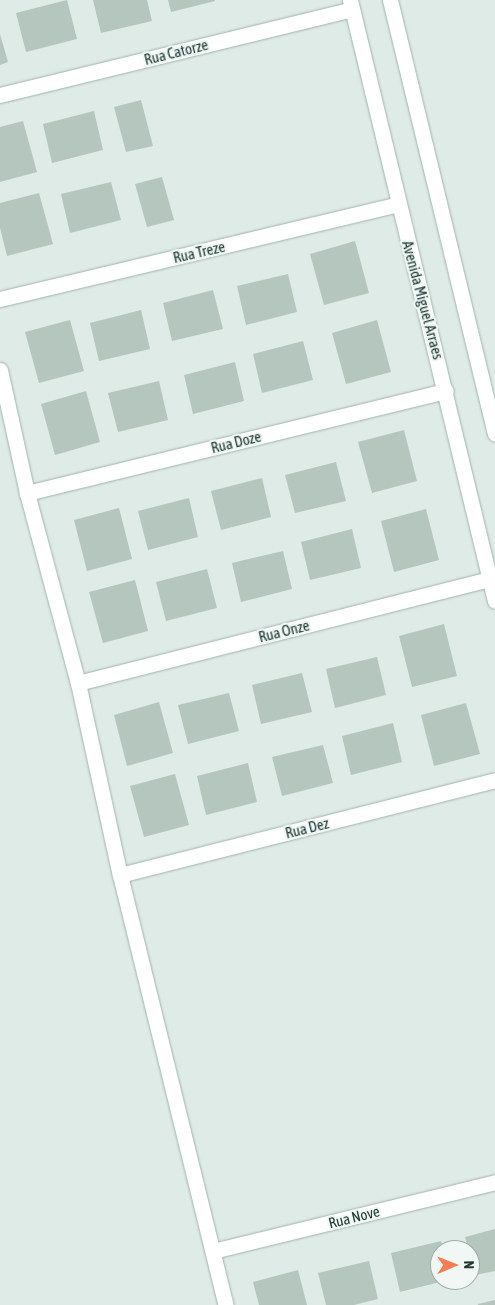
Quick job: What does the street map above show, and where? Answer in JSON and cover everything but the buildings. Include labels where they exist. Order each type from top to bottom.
[{"type":"street","points":[[390,0],[495,433]]},
{"type":"street","name":"Rua Catorze","points":[[0,95],[351,5]]},
{"type":"street","name":"Avenida Miguel Arraes","points":[[351,5],[398,204],[446,391],[495,601]]},
{"type":"street","name":"Rua Treze","points":[[0,299],[398,204]]},
{"type":"street","points":[[0,370],[27,493],[78,683],[120,875],[226,1305]]},
{"type":"street","name":"Rua Doze","points":[[27,493],[446,391]]},
{"type":"street","name":"Rua Onze","points":[[78,683],[490,579]]},
{"type":"street","name":"Rua Dez","points":[[120,875],[495,780]]},
{"type":"street","name":"Rua Nove","points":[[213,1251],[495,1182]]}]
